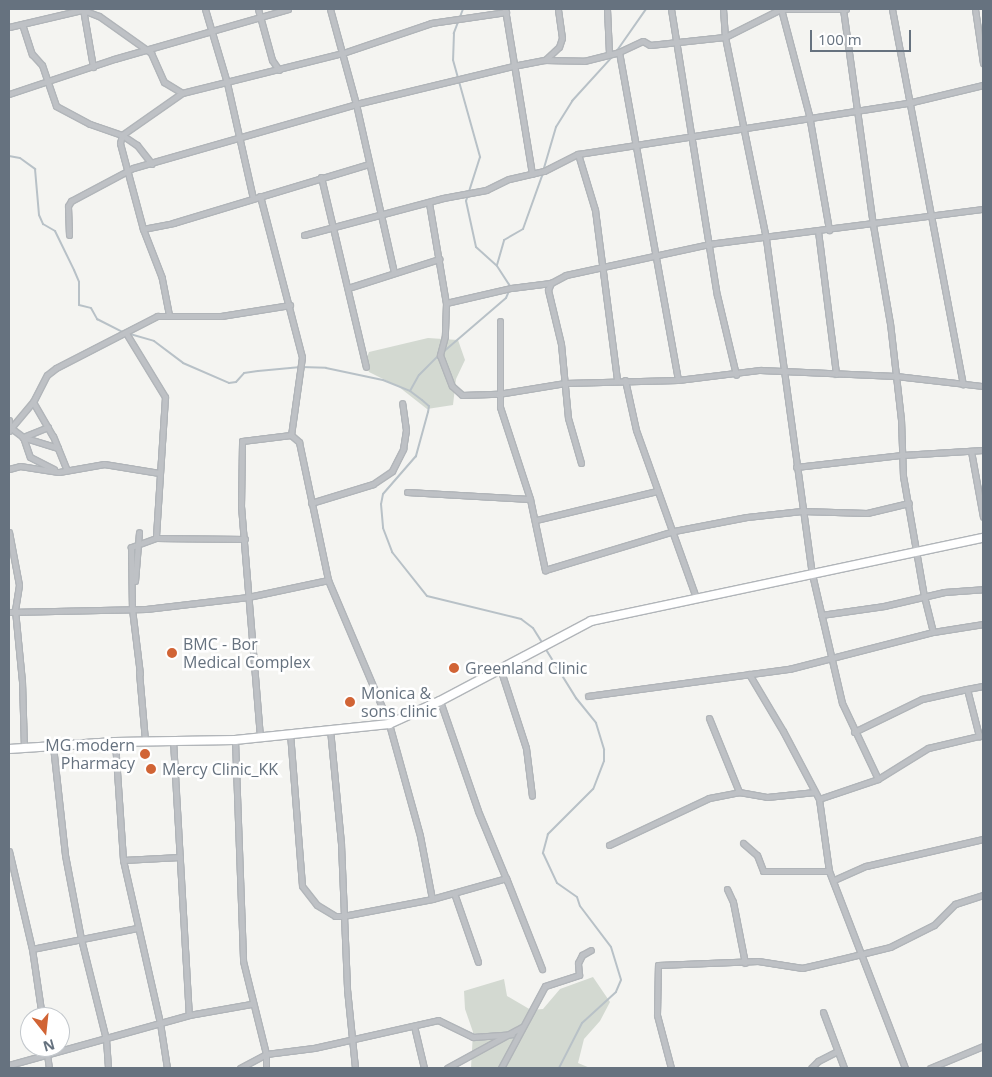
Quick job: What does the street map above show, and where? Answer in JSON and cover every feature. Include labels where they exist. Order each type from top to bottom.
[{"type":"street","points":[[84,9],[93,67]]},
{"type":"street","points":[[9,28],[84,9],[99,16],[148,52],[157,62],[164,82],[182,93]]},
{"type":"street","points":[[205,9],[227,83],[253,198]]},
{"type":"street","points":[[258,9],[272,60],[279,70]]},
{"type":"street","points":[[9,94],[93,67],[148,52],[212,30],[288,9]]},
{"type":"street","points":[[330,9],[356,104],[368,164],[394,272]]},
{"type":"street","points":[[545,60],[559,48],[562,38],[558,9]]},
{"type":"street","points":[[607,9],[609,53]]},
{"type":"street","points":[[671,9],[678,40],[709,244],[736,374]]},
{"type":"street","points":[[723,9],[725,37],[746,126],[766,239],[812,574],[842,703],[854,732],[878,779]]},
{"type":"street","points":[[781,9],[809,116],[829,230]]},
{"type":"street","points":[[69,235],[68,206],[71,201],[126,171],[356,104],[513,66],[545,60],[584,61],[609,53],[619,52],[643,41],[650,45],[678,40],[725,37],[781,9],[844,9],[873,225],[896,376],[902,455],[924,596],[933,632]]},
{"type":"street","points":[[892,9],[912,102],[963,384]]},
{"type":"street","points":[[975,9],[983,63]]},
{"type":"street","points":[[169,315],[164,304],[162,278],[143,229],[120,143],[122,135],[182,93],[279,70],[343,52],[431,23],[505,10],[532,174]]},
{"type":"street","points":[[22,24],[32,54],[42,65],[58,109],[90,124],[122,135],[137,145],[152,164]]},
{"type":"street","points":[[619,52],[678,380]]},
{"type":"street","points":[[304,235],[381,216],[532,174],[578,154],[636,146],[809,116],[912,102],[983,85]]},
{"type":"street","points":[[578,154],[595,210],[600,268],[617,380]]},
{"type":"street","points":[[143,229],[173,223],[368,164]]},
{"type":"street","points":[[321,178],[366,367]]},
{"type":"street","points":[[260,196],[283,188]]},
{"type":"street","points":[[260,196],[290,305],[302,357],[291,435]]},
{"type":"street","points":[[429,203],[446,303],[445,336],[440,355],[452,386],[462,395],[498,394],[565,383],[617,380],[678,380],[760,370],[896,376],[983,386]]},
{"type":"street","points":[[446,303],[511,288],[551,283],[566,275],[709,244],[766,239],[983,209]]},
{"type":"street","points":[[818,231],[836,374]]},
{"type":"street","points":[[348,288],[438,259]]},
{"type":"street","points":[[551,283],[548,290],[561,344],[568,418],[581,463]]},
{"type":"street","points":[[10,430],[33,402],[47,375],[56,368],[96,345],[126,333],[158,316],[221,316],[290,305]]},
{"type":"street","points":[[500,320],[498,394],[536,520],[544,570],[549,572],[674,531],[802,511],[867,513],[909,503]]},
{"type":"street","points":[[126,333],[165,397],[156,538]]},
{"type":"street","points":[[625,380],[636,430],[657,492],[674,531],[696,598]]},
{"type":"street","points":[[33,402],[48,427],[67,470]]},
{"type":"street","points":[[311,503],[374,484],[392,471],[402,449],[406,430],[402,403]]},
{"type":"street","points":[[9,420],[10,430]]},
{"type":"street","points":[[23,437],[48,427]]},
{"type":"street","points":[[10,430],[23,437],[58,448]]},
{"type":"street","points":[[260,738],[248,597],[249,575],[241,507],[242,441],[291,435],[299,442],[328,580],[389,724],[420,836],[432,898]]},
{"type":"street","points":[[23,437],[30,458],[59,472]]},
{"type":"street","points":[[796,467],[902,455],[983,450]]},
{"type":"street","points":[[971,451],[983,517]]},
{"type":"street","points":[[9,469],[20,466],[59,472],[104,464],[159,473]]},
{"type":"street","points":[[407,492],[530,499]]},
{"type":"street","points":[[536,520],[657,492]]},
{"type":"street","points":[[9,532],[20,585],[15,610],[22,681],[24,748]]},
{"type":"street","points":[[132,610],[139,532]]},
{"type":"street","points":[[145,741],[140,674],[132,610],[131,547],[156,538],[245,539]]},
{"type":"street","points":[[9,749],[115,742],[235,740],[389,724],[440,701],[592,621],[983,538]]},
{"type":"street","points":[[9,612],[15,610],[132,610],[248,597],[328,580]]},
{"type":"street","points":[[821,615],[884,606],[924,596],[983,589]]},
{"type":"street","points":[[588,696],[749,674],[833,660],[933,632],[983,624]]},
{"type":"street","points":[[500,668],[526,748],[532,796]]},
{"type":"street","points":[[749,674],[819,799],[830,871],[844,914],[862,954],[905,1068]]},
{"type":"street","points":[[854,732],[922,699],[983,686]]},
{"type":"street","points":[[819,799],[878,779],[928,748],[981,735],[967,689]]},
{"type":"street","points":[[440,701],[478,811],[542,969]]},
{"type":"street","points":[[709,718],[739,792]]},
{"type":"street","points":[[330,729],[340,844],[342,916],[356,1068]]},
{"type":"street","points":[[290,733],[302,886],[317,905],[335,916],[342,916],[454,893],[506,878]]},
{"type":"street","points":[[173,740],[189,1015]]},
{"type":"street","points":[[235,740],[243,960],[251,1004],[266,1054],[266,1068]]},
{"type":"street","points":[[115,742],[123,860],[136,928],[160,1022],[167,1068]]},
{"type":"street","points":[[53,746],[65,855],[81,939],[106,1040],[108,1068]]},
{"type":"street","points":[[609,845],[709,798],[739,792],[767,797],[815,792]]},
{"type":"street","points":[[834,880],[866,866],[983,839]]},
{"type":"street","points":[[743,843],[757,855],[763,871],[830,871]]},
{"type":"street","points":[[9,851],[32,949],[41,1007]]},
{"type":"street","points":[[123,860],[180,858]]},
{"type":"street","points":[[506,878],[516,911]]},
{"type":"street","points":[[727,889],[733,902],[745,963]]},
{"type":"street","points":[[454,893],[478,962]]},
{"type":"street","points":[[671,1068],[657,1015],[658,965],[781,962],[802,968],[890,947],[934,925],[955,904],[983,895]]},
{"type":"street","points":[[32,949],[136,928]]},
{"type":"street","points":[[501,1068],[546,986],[579,975],[578,963],[582,955],[591,950]]},
{"type":"street","points":[[70,1046],[106,1040],[160,1022],[189,1015],[251,1004]]},
{"type":"street","points":[[823,1012],[844,1068]]},
{"type":"street","points":[[240,1068],[266,1054],[352,1040],[438,1020],[473,1037],[512,1034]]},
{"type":"street","points":[[414,1026],[424,1068]]},
{"type":"street","points":[[447,1068],[522,1027]]},
{"type":"street","points":[[930,1068],[983,1046]]},
{"type":"street","points":[[811,1068],[818,1061],[838,1051]]},
{"type":"street","points":[[9,1065],[29,1057]]},
{"type":"shaded area","points":[[428,338],[458,340],[465,360],[456,379],[453,405],[427,409],[399,387],[369,372],[365,363],[369,352]]},
{"type":"shaded area","points":[[593,977],[610,1002],[600,1021],[584,1039],[578,1063],[590,1068],[471,1068],[473,1032],[465,1009],[464,991],[504,979],[507,996],[531,1010],[543,1009],[560,989]]},
{"type":"waterway","points":[[463,9],[454,33],[453,60],[480,157],[466,201],[476,247],[497,266],[510,286]]},
{"type":"waterway","points":[[616,52],[646,9]]},
{"type":"waterway","points":[[544,168],[556,127],[572,101],[613,56]]},
{"type":"waterway","points":[[9,156],[20,158],[35,169],[39,215],[43,224],[55,231],[74,270],[79,282],[79,305],[91,308],[97,319],[123,332]]},
{"type":"waterway","points":[[497,265],[504,240],[523,229],[543,173]]},
{"type":"waterway","points":[[442,353],[506,298],[509,291]]},
{"type":"waterway","points":[[130,334],[154,341],[183,363],[229,383],[236,382],[244,373],[301,367],[326,368],[383,380],[410,391],[422,400],[429,406],[416,456],[383,494],[381,504],[383,528],[392,552],[427,596],[521,619],[533,628],[543,644]]},
{"type":"waterway","points":[[410,391],[419,375],[438,356]]},
{"type":"waterway","points":[[545,648],[576,698],[596,723],[604,750],[604,761],[593,789],[548,834],[543,853],[557,883],[577,897],[580,906],[611,947],[621,980],[616,992],[582,1023],[559,1068]]},
{"type":"place","name":"BMC - Bor Medical Complex","points":[[172,653]]},
{"type":"place","name":"Greenland Clinic","points":[[454,668]]},
{"type":"place","name":"Monica & sons clinic","points":[[350,702]]},
{"type":"place","name":"MG modern Pharmacy","points":[[145,754]]},
{"type":"place","name":"Mercy Clinic_KK","points":[[151,769]]}]
